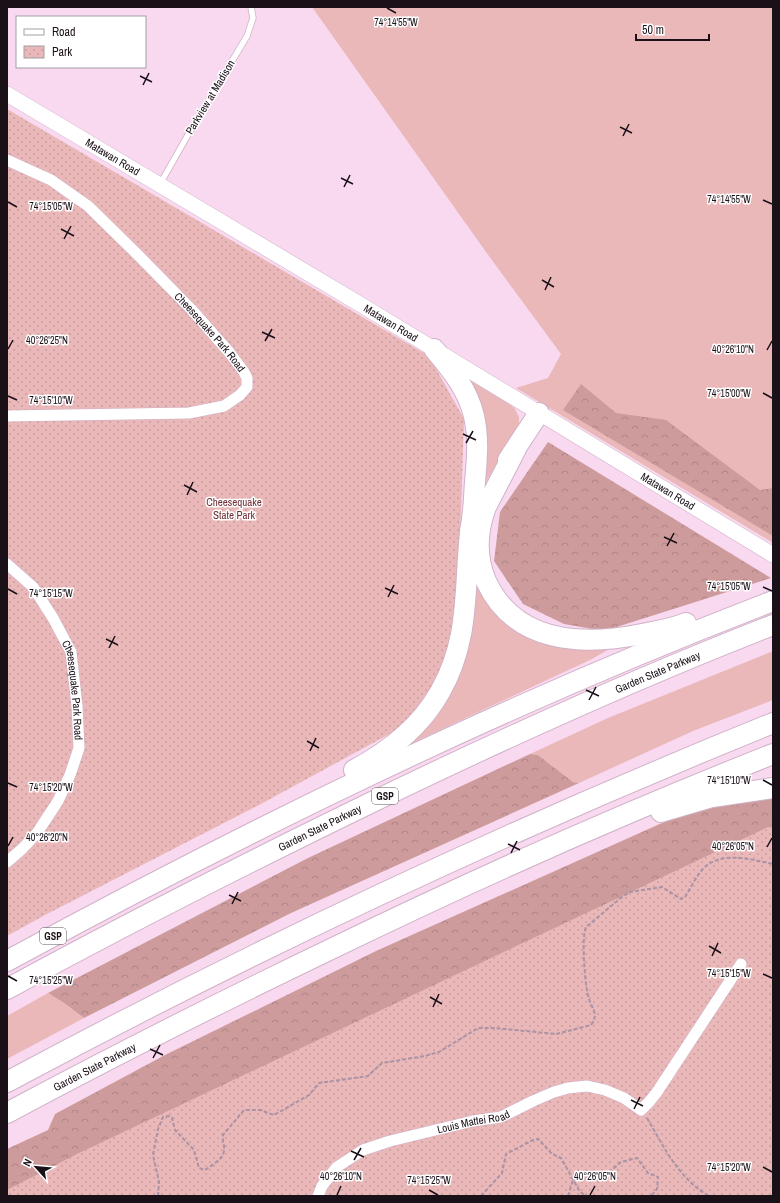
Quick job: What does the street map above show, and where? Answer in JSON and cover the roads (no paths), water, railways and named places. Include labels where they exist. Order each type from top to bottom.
[{"type":"highway","points":[[268,825],[330,783],[359,767],[402,738],[418,722],[436,698],[451,671],[461,636],[465,611],[477,451],[477,432],[474,415],[469,400],[449,367],[434,349]]},
{"type":"highway","points":[[472,518],[486,490],[516,449],[539,413]]},
{"type":"highway","points":[[516,449],[484,512],[480,527],[478,547],[481,566],[489,586],[502,606],[518,620],[536,630],[555,636],[578,640],[602,640],[658,631],[693,620],[749,610]]},
{"type":"highway","name":"Garden State Parkway","points":[[7,961],[134,893],[268,825],[412,755],[630,658],[773,601]]},
{"type":"highway","name":"Garden State Parkway","points":[[7,989],[215,879],[421,778],[583,704],[773,625]]},
{"type":"highway","points":[[7,1082],[201,981],[400,885],[561,812],[773,723]]},
{"type":"highway","name":"Garden State Parkway","points":[[7,1113],[269,979],[397,917],[600,826],[773,754]]},
{"type":"highway","points":[[600,826],[659,813],[712,797],[773,788]]},
{"type":"main road","name":"Matawan Road","points":[[7,94],[363,306],[773,555]]},
{"type":"street","name":"Cheesequake Park Road","points":[[7,160],[51,180],[88,206],[191,309],[230,352],[247,378],[247,387],[240,395],[224,406],[189,413],[7,416]]},
{"type":"street","name":"Cheesequake Park Road","points":[[7,564],[33,587],[53,618],[71,652],[80,748],[58,801],[37,833],[7,862]]},
{"type":"street","name":"Louis Mattei Road","points":[[318,1196],[322,1186],[337,1167],[363,1150],[405,1137],[473,1121],[501,1117],[533,1101],[568,1088],[587,1086],[605,1090],[624,1098],[641,1110],[657,1092],[741,964]]},
{"type":"lane","name":"Parkview at Madison","points":[[160,184],[247,36],[253,18],[251,7]]},
{"type":"park label","name":"Cheesequake State Park","points":[[234,508]]}]
